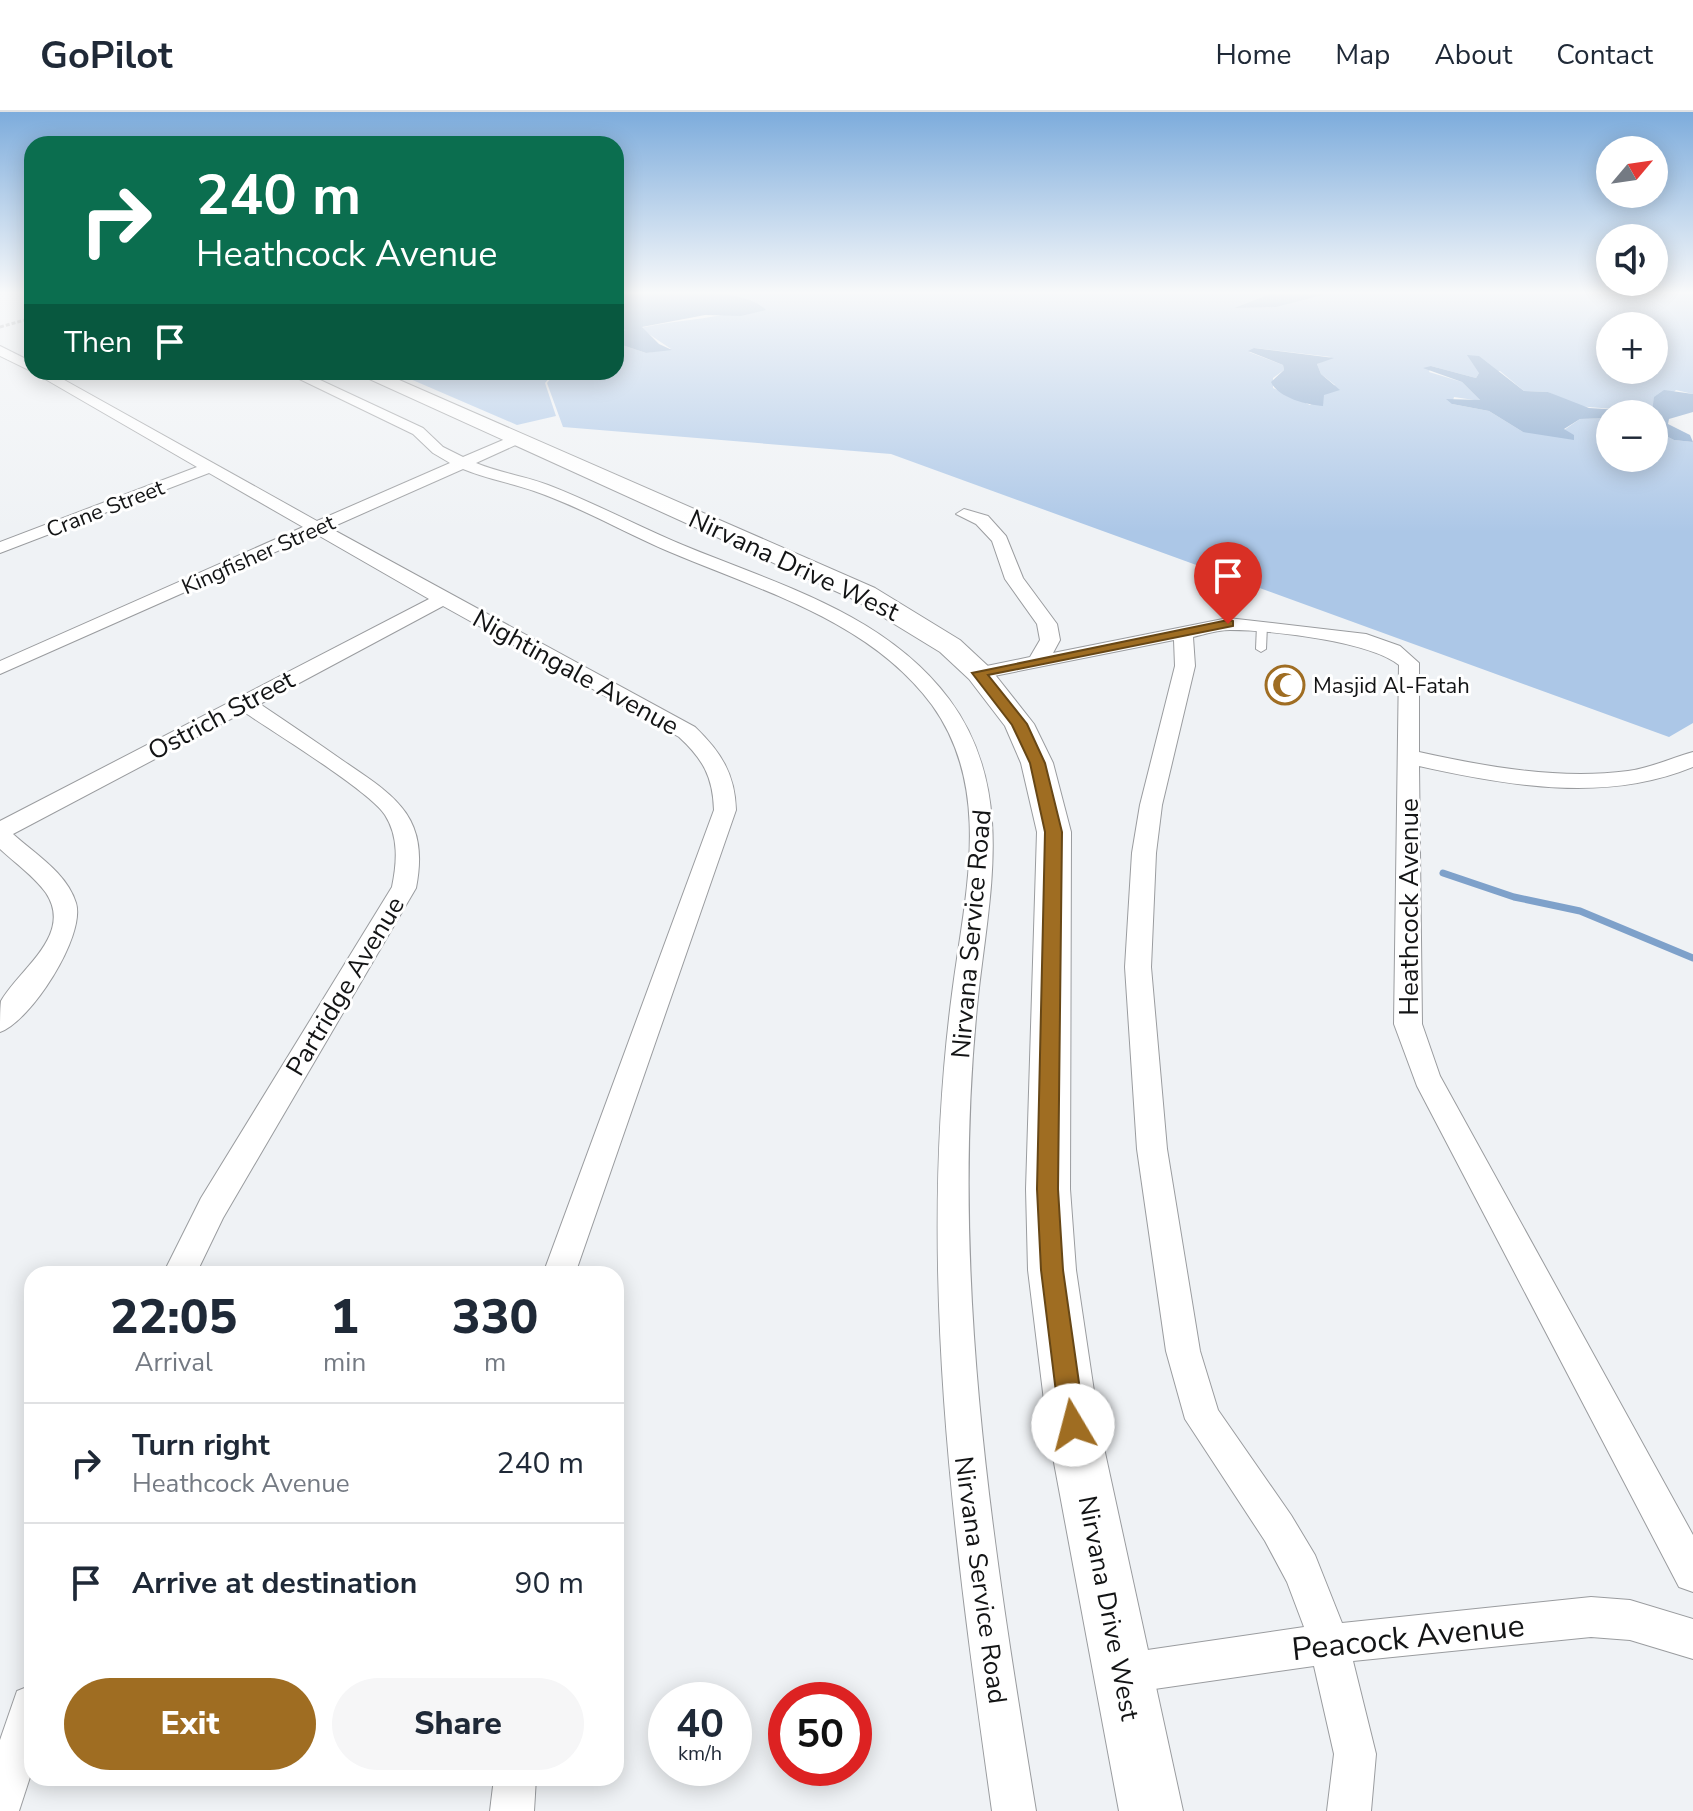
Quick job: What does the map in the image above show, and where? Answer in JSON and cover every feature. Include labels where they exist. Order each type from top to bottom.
[{"type":"main road","name":"Nirvana Drive West","points":[[382,380],[865,594],[919,625],[979,673],[1019,724],[1037,763],[1054,832],[1048,1189],[1052,1270],[1073,1425],[1120,1674],[1151,1811]]},
{"type":"street","name":"Nightingale Avenue","points":[[54,380],[443,599],[687,732],[717,764],[725,783],[725,810],[562,1266]]},
{"type":"street","name":"Nirvana Service Road","points":[[309,380],[418,431],[438,450],[463,463],[494,476],[547,490],[824,611],[857,629],[913,672],[940,702],[964,739],[983,795],[985,830],[963,1005],[954,1190],[956,1306],[963,1445],[1014,1811]]},
{"type":"street","name":"Kingfisher Street","points":[[0,668],[515,440]]},
{"type":"street","name":"Crane Street","points":[[0,548],[211,467]]},
{"type":"street","points":[[964,514],[982,520],[991,528],[1014,579],[1047,624],[1050,640],[1039,659]]},
{"type":"street","points":[[0,525],[21,540]]},
{"type":"street","name":"Ostrich Street","points":[[0,834],[443,599]]},
{"type":"street","name":"Heathcock Avenue","points":[[979,673],[1183,630],[1228,624],[1262,637],[1366,640],[1382,644],[1403,657],[1411,670],[1407,999],[1415,1048],[1467,1155],[1693,1573]]},
{"type":"street","points":[[1183,630],[1185,666],[1151,805],[1143,867],[1138,967],[1154,1165],[1183,1351],[1203,1419],[1278,1528],[1301,1569],[1328,1644],[1355,1754],[1349,1811]]},
{"type":"street","name":"Partridge Avenue","points":[[183,1266],[212,1208],[404,888],[411,860],[401,818],[388,802],[245,703]]},
{"type":"street","points":[[1410,757],[1496,776],[1587,781],[1640,775],[1693,759]]},
{"type":"street","points":[[0,834],[57,889],[64,906],[63,927],[56,951],[0,1021]]},
{"type":"street","name":"Peacock Avenue","points":[[1120,1674],[1328,1644],[1591,1617],[1630,1620],[1693,1639]]},
{"type":"street","points":[[0,1804],[24,1730]]},
{"type":"street","points":[[512,1811],[514,1786]]},
{"type":"shaded area","points":[[624,373],[1279,373],[1273,378],[1273,388],[1310,405],[1335,385],[1321,373],[1433,373],[1462,382],[1481,401],[1454,397],[1452,404],[1489,411],[1523,432],[1564,430],[1580,419],[1596,418],[1596,472],[1668,472],[1668,437],[1693,442],[1693,723],[1669,737],[891,454],[563,427],[547,383],[549,380],[624,380]]},
{"type":"shaded area","points":[[1280,373],[1321,373],[1340,390],[1324,395],[1323,406],[1287,396],[1271,382]]},
{"type":"shaded area","points":[[1438,373],[1458,373],[1476,378],[1479,373],[1501,373],[1524,391],[1548,392],[1596,408],[1596,418],[1580,419],[1564,429],[1574,435],[1574,440],[1523,432],[1489,411],[1452,404],[1446,399],[1480,400],[1462,382]]},
{"type":"shaded area","points":[[1458,373],[1479,373],[1476,378]]},
{"type":"shaded area","points":[[1503,373],[1596,373],[1596,384],[1668,384],[1668,373],[1693,373],[1693,394],[1676,390],[1666,400],[1596,400],[1596,408],[1576,406],[1548,392],[1524,391]]},
{"type":"shaded area","points":[[413,380],[547,380],[545,383],[556,416],[517,425]]},
{"type":"shaded area","points":[[1664,390],[1693,394],[1693,412],[1669,419],[1668,424],[1668,400],[1654,400],[1654,397]]},
{"type":"shaded area","points":[[1668,424],[1690,435],[1693,442],[1668,437]]},
{"type":"waterway","points":[[1443,873],[1514,897],[1580,911],[1693,958]]},
{"type":"place","name":"Masjid Al-Fatah","points":[[1285,685]]},
{"type":"route","points":[[1073,1425],[1052,1270],[1048,1189],[1054,832],[1037,763],[1019,724],[979,673],[1183,630],[1228,624]]}]
